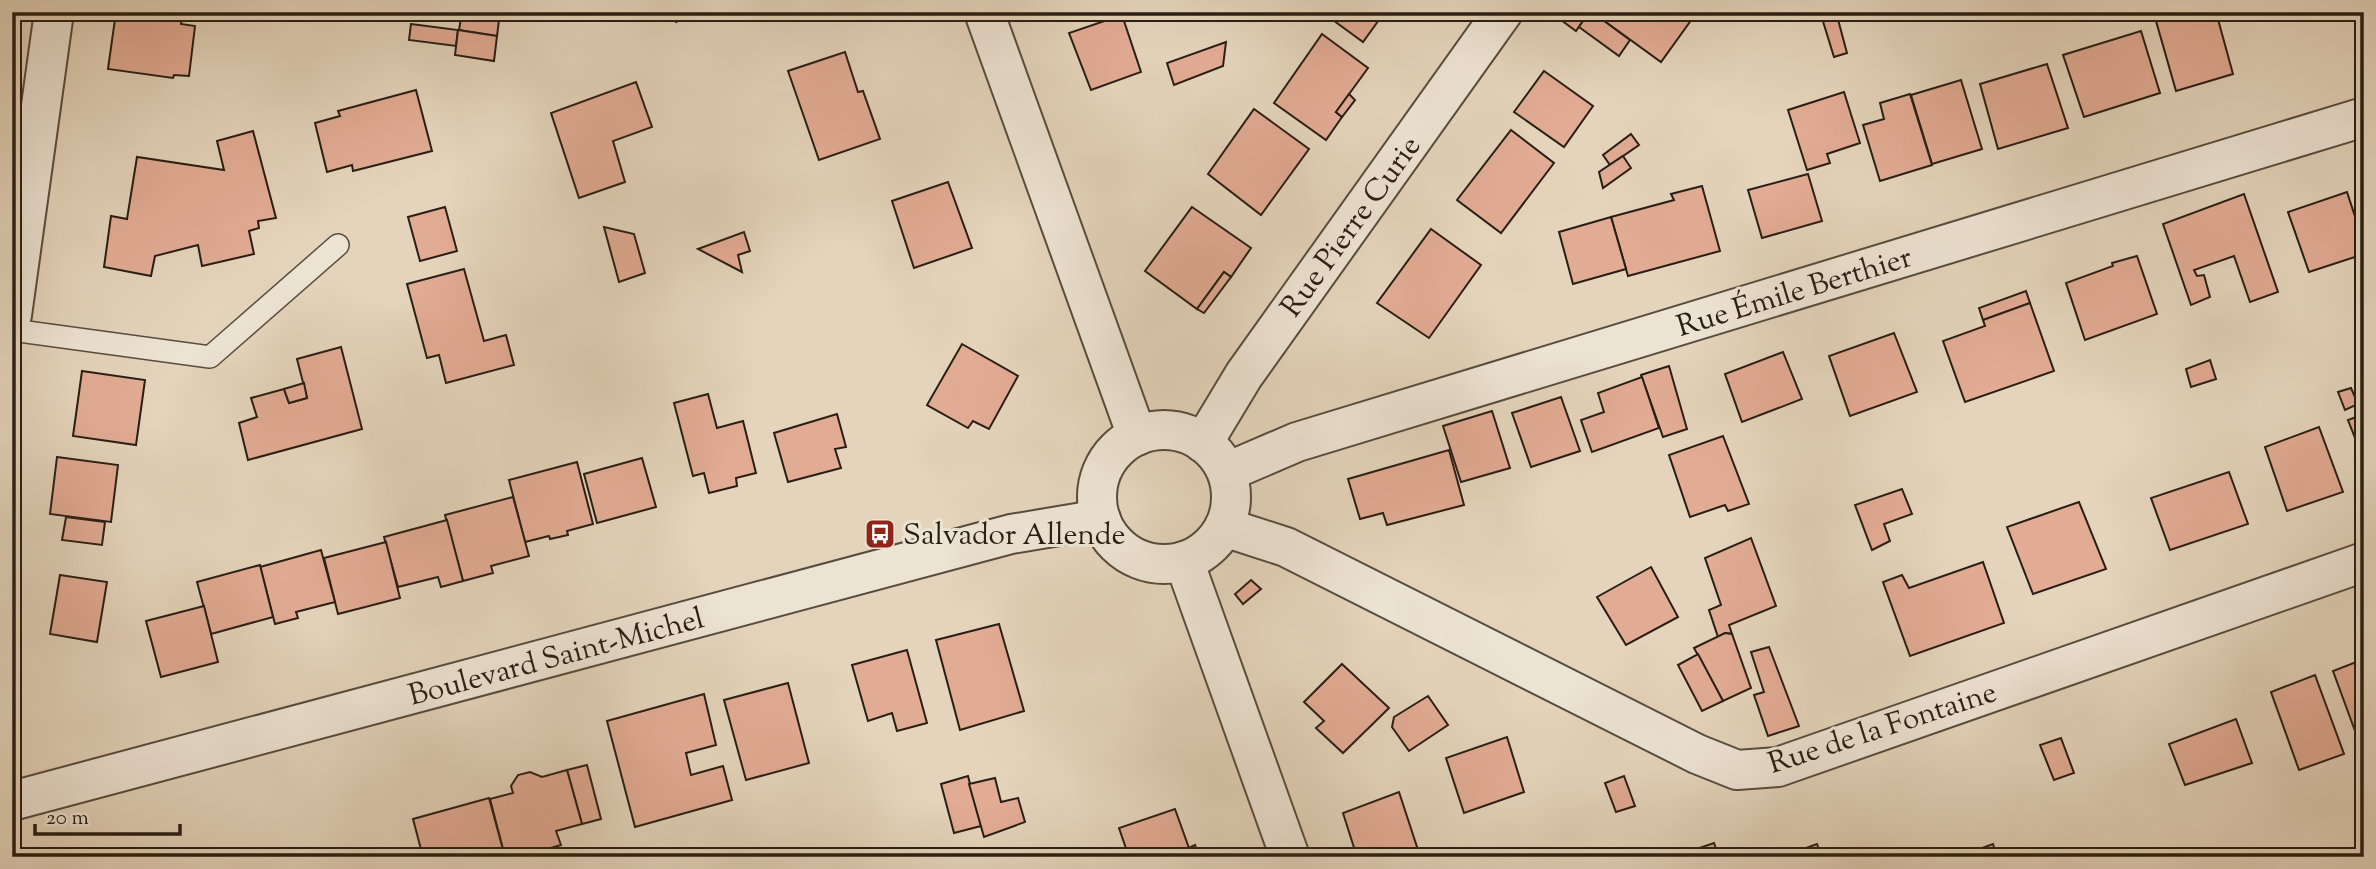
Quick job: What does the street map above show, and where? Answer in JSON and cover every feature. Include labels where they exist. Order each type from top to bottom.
[{"type":"street","points":[[12,315],[54,12]]},
{"type":"street","points":[[985,12],[1137,436]]},
{"type":"street","name":"Rue Pierre Curie","points":[[1215,458],[1244,375],[1503,12]]},
{"type":"street","name":"Rue Émile Berthier","points":[[1215,458],[1311,438],[2364,117]]},
{"type":"street","points":[[1168,430],[1185,433],[1215,458],[1231,485],[1231,503],[1224,527],[1208,548],[1184,561],[1163,564],[1133,557],[1109,535],[1097,502],[1098,485],[1103,470],[1116,451],[1137,436],[1168,430]]},
{"type":"street","name":"Boulevard Saint-Michel","points":[[12,801],[1011,534],[1101,519]]},
{"type":"street","name":"Rue de la Fontaine","points":[[1224,527],[1286,547],[1697,754],[1737,770],[1778,767],[2364,562]]},
{"type":"street","points":[[1184,561],[1290,857]]},
{"type":"lane","points":[[12,330],[210,357],[338,245]]},
{"type":"building","points":[[116,12],[183,12],[181,24],[195,26],[189,76],[174,75],[173,78],[108,69]]},
{"type":"building","points":[[462,12],[500,12],[497,36],[459,30]]},
{"type":"building","points":[[672,12],[702,12],[676,22]]},
{"type":"building","points":[[1322,12],[1378,12],[1381,17],[1363,42]]},
{"type":"building","points":[[1550,12],[1589,12],[1576,31]]},
{"type":"building","points":[[1589,12],[1630,40],[1619,56],[1579,27]]},
{"type":"building","points":[[1603,12],[1697,12],[1661,62],[1599,17]]},
{"type":"building","points":[[1825,12],[1836,12],[1847,53],[1834,57],[1821,15]]},
{"type":"building","points":[[2172,12],[2216,12],[2233,74],[2176,91],[2156,21],[2173,14]]},
{"type":"building","points":[[1122,15],[1141,72],[1091,90],[1069,33]]},
{"type":"building","points":[[411,24],[458,30],[456,46],[409,40]]},
{"type":"building","points":[[458,30],[497,36],[494,61],[455,55]]},
{"type":"building","points":[[2141,31],[2160,93],[2084,117],[2063,55]]},
{"type":"building","points":[[1322,34],[1368,68],[1336,112],[1342,117],[1326,140],[1274,103]]},
{"type":"building","points":[[1226,42],[1223,66],[1174,85],[1167,63]]},
{"type":"building","points":[[845,52],[858,92],[863,91],[880,139],[819,160],[788,71]]},
{"type":"building","points":[[2047,64],[2068,128],[1998,149],[1980,84]]},
{"type":"building","points":[[1544,71],[1593,106],[1564,147],[1514,112]]},
{"type":"building","points":[[1961,80],[1982,149],[1932,164],[1911,95]]},
{"type":"building","points":[[636,82],[652,127],[613,141],[625,182],[579,198],[551,113]]},
{"type":"building","points":[[416,90],[432,151],[353,171],[352,165],[327,172],[315,123],[340,116],[338,111]]},
{"type":"building","points":[[1844,92],[1860,143],[1827,154],[1830,163],[1807,170],[1788,110]]},
{"type":"building","points":[[1349,94],[1355,100],[1342,117],[1336,112]]},
{"type":"building","points":[[1910,94],[1932,165],[1880,181],[1863,125],[1884,119],[1880,103]]},
{"type":"building","points":[[1254,109],[1309,149],[1261,215],[1208,174]]},
{"type":"building","points":[[1511,130],[1554,163],[1501,233],[1457,200]]},
{"type":"building","points":[[253,131],[276,218],[258,221],[259,228],[249,231],[254,254],[202,266],[198,245],[155,256],[151,276],[104,267],[111,216],[127,219],[137,157],[224,170],[217,141]]},
{"type":"building","points":[[1631,134],[1639,145],[1610,165],[1603,155]]},
{"type":"building","points":[[1623,156],[1631,168],[1603,188],[1599,172]]},
{"type":"building","points":[[1808,174],[1822,221],[1762,238],[1748,190]]},
{"type":"building","points":[[948,182],[972,248],[914,268],[892,201]]},
{"type":"building","points":[[1702,186],[1720,251],[1628,276],[1611,217],[1674,200],[1671,194]]},
{"type":"building","points":[[2347,192],[2364,244],[2364,254],[2309,272],[2288,212]]},
{"type":"building","points":[[2244,194],[2278,292],[2250,302],[2234,256],[2194,270],[2197,276],[2204,275],[2210,297],[2191,305],[2163,224]]},
{"type":"building","points":[[445,207],[457,251],[420,261],[408,217]]},
{"type":"building","points":[[1192,207],[1251,248],[1231,277],[1224,272],[1197,309],[1145,271]]},
{"type":"building","points":[[1611,217],[1626,269],[1573,284],[1559,232]]},
{"type":"building","points":[[604,227],[634,234],[645,273],[619,282]]},
{"type":"building","points":[[1431,229],[1481,265],[1429,338],[1377,303]]},
{"type":"building","points":[[744,232],[750,251],[738,255],[742,272],[698,249]]},
{"type":"building","points":[[2137,256],[2157,314],[2085,340],[2066,283],[2113,266],[2112,263]]},
{"type":"building","points":[[464,269],[484,341],[506,335],[514,365],[446,383],[439,355],[427,358],[407,284]]},
{"type":"building","points":[[1224,272],[1231,277],[1204,313],[1197,309]]},
{"type":"building","points":[[2026,291],[2030,303],[1983,320],[1979,308]]},
{"type":"building","points":[[2030,303],[2054,371],[1965,402],[1943,341],[1985,326],[1983,320]]},
{"type":"building","points":[[1894,333],[1917,392],[1850,416],[1829,356]]},
{"type":"building","points":[[962,344],[1018,376],[989,429],[973,421],[968,428],[927,405]]},
{"type":"building","points":[[341,347],[362,429],[248,460],[239,423],[257,417],[251,398],[284,389],[289,403],[307,398],[297,359]]},
{"type":"building","points":[[1783,352],[1802,399],[1742,422],[1725,374]]},
{"type":"building","points":[[2210,360],[2216,379],[2191,387],[2186,369]]},
{"type":"building","points":[[1669,366],[1687,429],[1663,437],[1641,375]]},
{"type":"building","points":[[82,371],[145,380],[136,445],[73,436]]},
{"type":"building","points":[[1642,377],[1659,428],[1592,452],[1581,420],[1604,412],[1598,393]]},
{"type":"building","points":[[304,383],[307,398],[289,403],[284,389]]},
{"type":"building","points":[[2351,388],[2358,404],[2345,410],[2338,392]]},
{"type":"building","points":[[708,394],[717,428],[743,421],[756,473],[736,478],[737,486],[709,493],[704,473],[693,476],[674,403]]},
{"type":"building","points":[[1561,397],[1580,451],[1531,467],[1512,413]]},
{"type":"building","points":[[1492,411],[1510,468],[1461,482],[1443,426]]},
{"type":"building","points":[[837,414],[846,447],[835,449],[841,468],[788,482],[774,433]]},
{"type":"building","points":[[2364,414],[2364,461],[2348,420]]},
{"type":"building","points":[[2319,427],[2343,492],[2287,511],[2265,447]]},
{"type":"building","points":[[1723,436],[1749,504],[1728,511],[1725,505],[1690,517],[1669,455]]},
{"type":"building","points":[[1449,450],[1464,505],[1387,525],[1383,513],[1360,519],[1348,479]]},
{"type":"building","points":[[57,457],[118,465],[111,522],[50,514]]},
{"type":"building","points":[[642,458],[656,507],[597,523],[584,474]]},
{"type":"building","points":[[577,462],[593,524],[567,531],[568,535],[525,542],[509,480]]},
{"type":"building","points":[[2229,472],[2248,524],[2170,550],[2151,498]]},
{"type":"building","points":[[1902,489],[1912,514],[1884,524],[1890,541],[1872,550],[1855,505]]},
{"type":"building","points":[[513,497],[529,556],[491,566],[493,573],[463,581],[445,515]]},
{"type":"building","points":[[2079,502],[2106,569],[2033,594],[2007,527]]},
{"type":"building","points":[[66,517],[105,522],[102,545],[62,540]]},
{"type":"building","points":[[447,520],[463,581],[441,587],[438,577],[398,587],[384,537]]},
{"type":"building","points":[[1751,538],[1776,606],[1729,625],[1732,634],[1725,633],[1718,637],[1709,610],[1721,605],[1705,558]]},
{"type":"building","points":[[386,542],[400,598],[338,614],[324,558]]},
{"type":"building","points":[[321,550],[335,602],[296,612],[298,618],[275,624],[260,567]]},
{"type":"building","points":[[1983,562],[2004,623],[1910,656],[1883,582],[1902,575],[1909,588]]},
{"type":"building","points":[[260,565],[273,617],[211,634],[197,582]]},
{"type":"building","points":[[1651,567],[1678,617],[1626,645],[1597,597]]},
{"type":"building","points":[[60,575],[107,582],[97,642],[50,634]]},
{"type":"building","points":[[1251,580],[1261,589],[1243,604],[1235,594]]},
{"type":"building","points":[[204,606],[218,662],[161,677],[146,621]]},
{"type":"building","points":[[999,624],[1024,711],[960,730],[936,640]]},
{"type":"building","points":[[1725,633],[1732,634],[1751,688],[1723,701],[1694,648]]},
{"type":"building","points":[[1769,647],[1799,726],[1768,736],[1754,695],[1764,692],[1751,652]]},
{"type":"building","points":[[907,650],[927,723],[897,731],[892,713],[868,721],[852,665]]},
{"type":"building","points":[[1698,654],[1723,701],[1702,711],[1678,665]]},
{"type":"building","points":[[2364,659],[2364,737],[2358,739],[2333,671]]},
{"type":"building","points":[[1342,664],[1389,708],[1343,753],[1316,728],[1324,721],[1304,702]]},
{"type":"building","points":[[2315,675],[2344,754],[2299,770],[2271,692]]},
{"type":"building","points":[[788,683],[809,763],[746,780],[724,700]]},
{"type":"building","points":[[704,694],[716,745],[686,753],[691,775],[723,766],[732,800],[635,827],[607,721]]},
{"type":"building","points":[[1428,696],[1448,725],[1409,751],[1392,727],[1394,717]]},
{"type":"building","points":[[2236,719],[2252,763],[2185,785],[2169,744]]},
{"type":"building","points":[[1507,737],[1524,792],[1464,813],[1446,758]]},
{"type":"building","points":[[2061,738],[2074,773],[2054,780],[2040,745]]},
{"type":"building","points":[[587,765],[601,819],[582,824],[567,770]]},
{"type":"building","points":[[567,770],[582,824],[556,831],[561,845],[519,857],[505,857],[490,799],[513,793],[511,786],[518,775],[530,772],[542,777]]},
{"type":"building","points":[[968,776],[981,826],[954,833],[941,784]]},
{"type":"building","points":[[1624,776],[1635,806],[1616,812],[1605,783]]},
{"type":"building","points":[[995,778],[1001,802],[1018,798],[1025,822],[984,837],[969,784]]},
{"type":"building","points":[[1399,792],[1418,850],[1398,857],[1357,857],[1343,813]]},
{"type":"building","points":[[489,798],[505,857],[423,857],[413,819]]},
{"type":"building","points":[[1175,809],[1189,848],[1195,845],[1199,857],[1129,857],[1119,828]]},
{"type":"building","points":[[1714,843],[1719,857],[1673,857]]},
{"type":"building","points":[[1817,844],[1822,857],[1781,857]]},
{"type":"building","points":[[1993,844],[1997,857],[1957,857]]},
{"type":"place","name":"Salvador Allende","points":[[880,534]]}]
